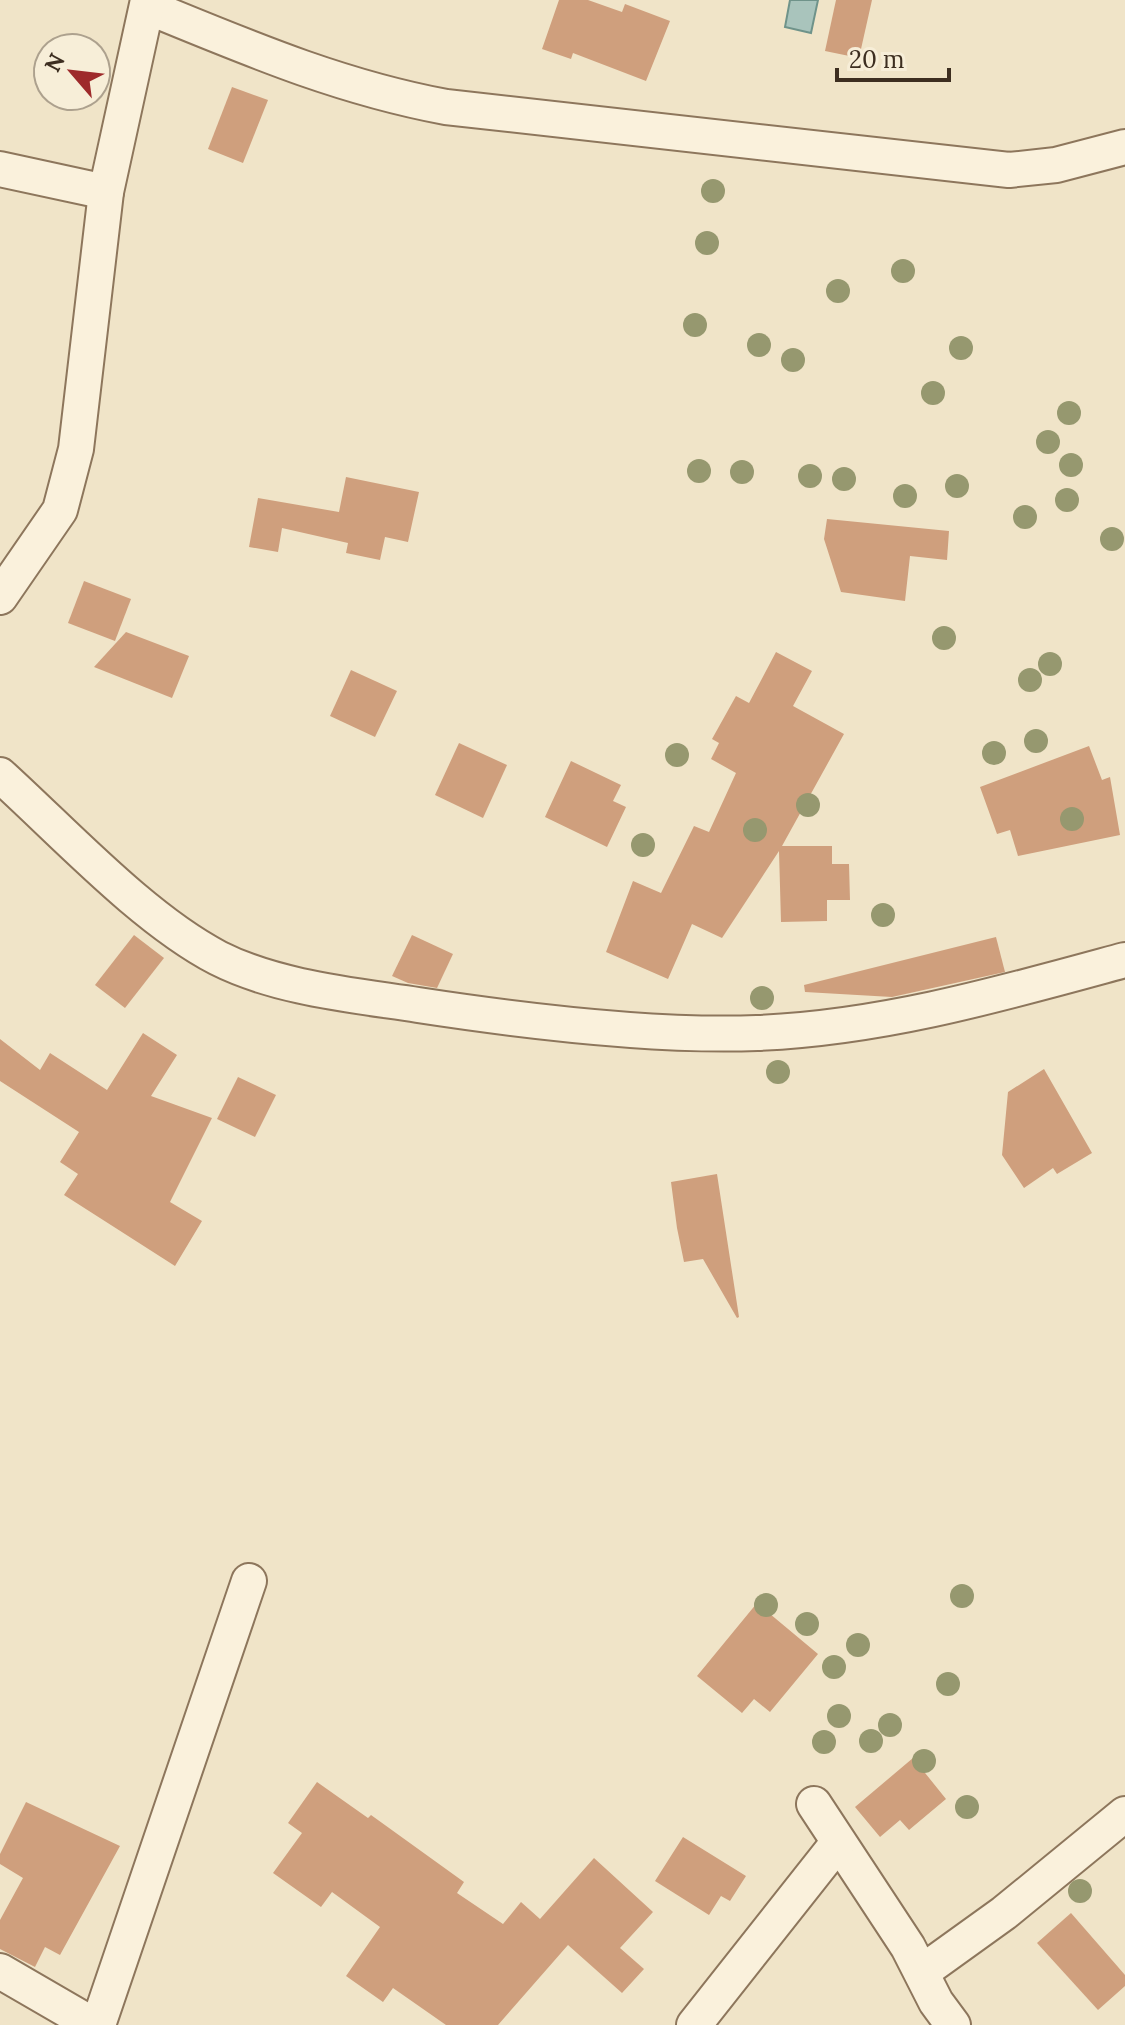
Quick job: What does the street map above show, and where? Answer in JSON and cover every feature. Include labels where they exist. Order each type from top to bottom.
[{"type":"street","points":[[0,597],[60,510],[76,449],[106,192],[148,4],[312,74],[387,96],[446,107],[1009,170],[1056,165],[1125,147]]},
{"type":"street","points":[[0,169],[106,192]]},
{"type":"street","points":[[0,775],[167,926],[219,959],[270,977],[384,1000],[493,1016],[757,1033],[956,1006],[1125,960]]},
{"type":"street","points":[[0,1971],[96,2025],[249,1581]]},
{"type":"street","points":[[814,1804],[953,2025]]},
{"type":"street","points":[[922,1972],[1004,1913],[1125,1814]]},
{"type":"street","points":[[694,2025],[837,1844]]},
{"type":"water","points":[[790,0],[818,0],[811,33],[785,27]]},
{"type":"building","points":[[559,0],[588,0],[622,12],[625,4],[670,21],[646,81],[573,53],[571,59],[542,49]]},
{"type":"building","points":[[836,0],[872,0],[859,58],[825,51]]},
{"type":"building","points":[[232,87],[268,100],[243,163],[208,149]]},
{"type":"building","points":[[346,477],[419,492],[408,542],[385,537],[380,560],[346,553],[348,543],[282,528],[278,552],[249,547],[258,498],[339,512]]},
{"type":"building","points":[[827,519],[949,531],[947,560],[910,556],[905,601],[841,592],[824,539]]},
{"type":"building","points":[[84,581],[131,599],[115,641],[68,623]]},
{"type":"building","points":[[126,632],[189,656],[172,698],[94,667]]},
{"type":"building","points":[[776,652],[812,671],[793,706],[844,734],[782,846],[832,846],[832,864],[849,864],[850,900],[827,900],[827,921],[781,922],[779,851],[722,938],[692,924],[668,979],[606,952],[633,881],[661,893],[694,826],[709,832],[736,773],[711,759],[719,743],[712,739],[736,696],[749,703]]},
{"type":"building","points":[[351,670],[397,691],[375,737],[330,716]]},
{"type":"building","points":[[459,743],[507,765],[483,818],[435,795]]},
{"type":"building","points":[[1089,746],[1102,780],[1110,777],[1120,835],[1018,856],[1010,830],[997,834],[980,787]]},
{"type":"building","points":[[571,761],[621,785],[613,801],[626,807],[607,847],[545,817]]},
{"type":"building","points":[[134,935],[164,958],[125,1008],[95,985]]},
{"type":"building","points":[[412,935],[453,954],[437,988],[408,983],[392,976]]},
{"type":"building","points":[[996,937],[1005,972],[892,997],[805,992],[804,985]]},
{"type":"building","points":[[143,1033],[177,1055],[151,1096],[212,1118],[170,1202],[202,1221],[175,1266],[64,1195],[78,1174],[60,1162],[79,1132],[0,1081],[0,1039],[40,1070],[50,1053],[107,1090]]},
{"type":"building","points":[[1044,1069],[1092,1153],[1057,1174],[1053,1168],[1024,1188],[1002,1155],[1008,1092]]},
{"type":"building","points":[[238,1077],[276,1095],[255,1137],[217,1119]]},
{"type":"building","points":[[717,1174],[737,1318],[703,1259],[684,1262],[677,1228],[671,1182]]},
{"type":"building","points":[[757,1603],[818,1654],[770,1712],[754,1699],[742,1713],[697,1676]]},
{"type":"building","points":[[913,1758],[946,1799],[909,1830],[900,1820],[880,1837],[855,1807]]},
{"type":"building","points":[[317,1782],[368,1818],[371,1815],[464,1882],[457,1893],[503,1924],[521,1902],[540,1919],[594,1858],[653,1912],[620,1948],[644,1969],[622,1993],[568,1945],[498,2025],[446,2025],[393,1988],[383,2002],[346,1976],[380,1927],[332,1892],[321,1907],[273,1873],[302,1833],[288,1823]]},
{"type":"building","points":[[26,1802],[120,1846],[60,1955],[45,1947],[35,1967],[0,1949],[0,1920],[23,1878],[0,1864],[0,1854]]},
{"type":"building","points":[[683,1837],[746,1876],[730,1901],[721,1896],[709,1915],[655,1881]]},
{"type":"building","points":[[1071,1913],[1125,1975],[1125,1986],[1098,2010],[1037,1943]]}]
